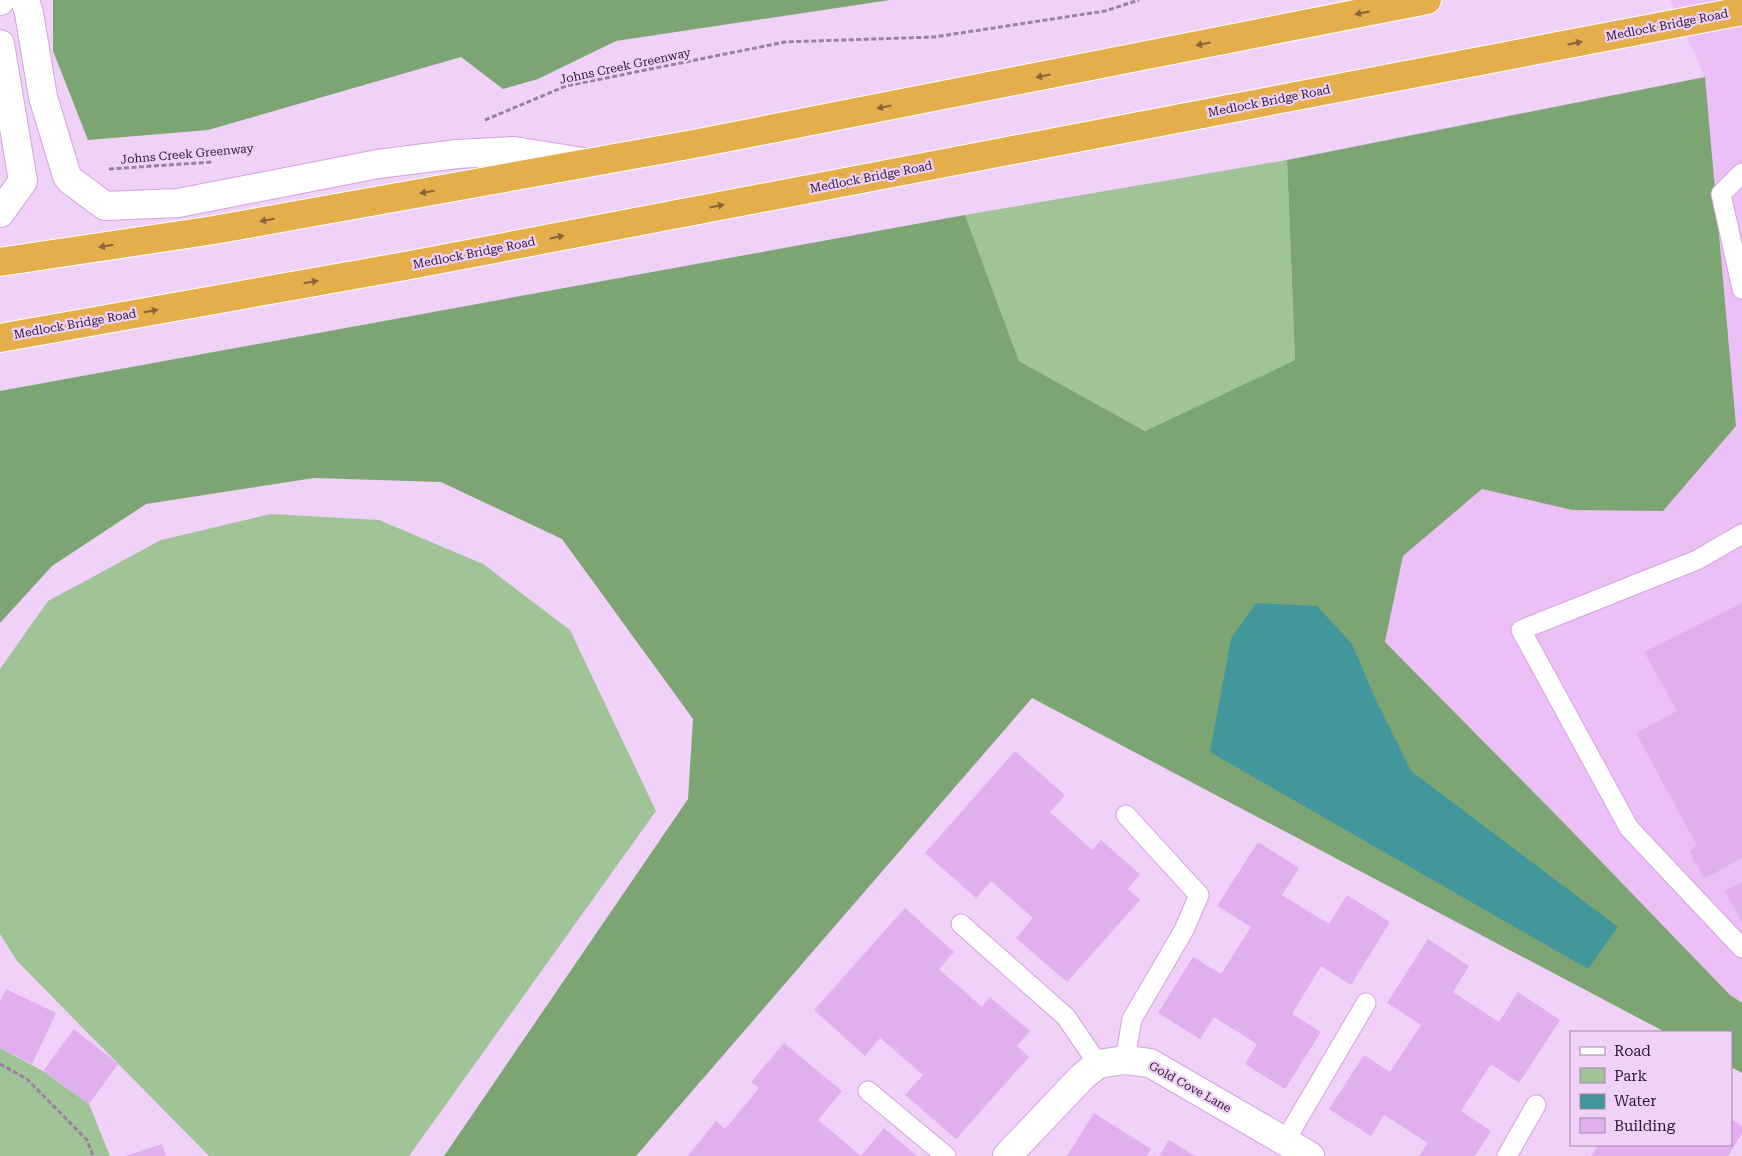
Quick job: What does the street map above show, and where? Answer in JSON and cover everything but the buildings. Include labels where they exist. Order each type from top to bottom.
[{"type":"highway","points":[[0,262],[214,230],[699,143],[1427,0]]},
{"type":"highway","name":"Medlock Bridge Road","points":[[0,338],[405,266],[1742,11]]},
{"type":"street","points":[[25,0],[29,13],[43,96],[67,176],[105,206],[178,203],[378,164],[456,154],[514,151],[590,163]]},
{"type":"street","points":[[0,44],[23,181],[0,214]]},
{"type":"street","name":"Gold Cove Lane","points":[[1098,1064],[1125,1060],[1150,1063],[1310,1156]]},
{"type":"street","points":[[1007,1156],[1082,1078],[1098,1064]]},
{"type":"lane","points":[[1742,173],[1721,194],[1742,290]]},
{"type":"lane","points":[[1742,534],[1697,560],[1521,630],[1629,828],[1742,948]]},
{"type":"lane","points":[[1125,1060],[1132,1019],[1184,930],[1199,895],[1126,815]]},
{"type":"lane","points":[[961,924],[1066,1017],[1098,1064]]},
{"type":"lane","points":[[1285,1141],[1366,1003]]},
{"type":"lane","points":[[868,1091],[946,1156]]},
{"type":"lane","points":[[1506,1156],[1536,1105]]},
{"type":"path","name":"Johns Creek Greenway","points":[[484,120],[566,86],[784,42],[934,37],[1105,12],[1139,0]]},
{"type":"path","name":"Johns Creek Greenway","points":[[67,176],[90,170],[218,162]]},
{"type":"path","points":[[0,1064],[27,1079],[87,1140],[93,1156]]},
{"type":"shaded area","points":[[53,0],[890,0],[616,41],[538,79],[503,89],[461,57],[208,130],[88,140],[53,51]]},
{"type":"shaded area","points":[[1670,0],[1742,0],[1742,1003],[1730,995],[1385,642],[1403,556],[1482,489],[1572,510],[1705,77]]},
{"type":"shaded area","points":[[1705,77],[1736,426],[1663,511],[1572,510],[1482,489],[1403,556],[1385,642],[1730,995],[1742,1003],[1742,1073],[1732,1068],[1732,1031],[1663,1031],[1032,698],[636,1156],[444,1156],[688,799],[693,719],[562,539],[441,482],[314,478],[146,504],[52,566],[0,623],[0,391],[965,215],[1019,361],[1145,431],[1295,360],[1287,160]]},
{"type":"green space","points":[[1287,160],[1295,360],[1145,431],[1019,361],[965,215]]},
{"type":"green space","points":[[271,514],[379,520],[483,564],[570,630],[656,811],[409,1156],[209,1156],[17,961],[0,934],[0,669],[48,601],[161,540]]},
{"type":"green space","points":[[0,1048],[43,1071],[89,1104],[110,1156],[0,1156]]},
{"type":"water","points":[[1256,603],[1317,606],[1352,644],[1375,698],[1411,771],[1618,927],[1588,969],[1210,752],[1231,639]]}]
